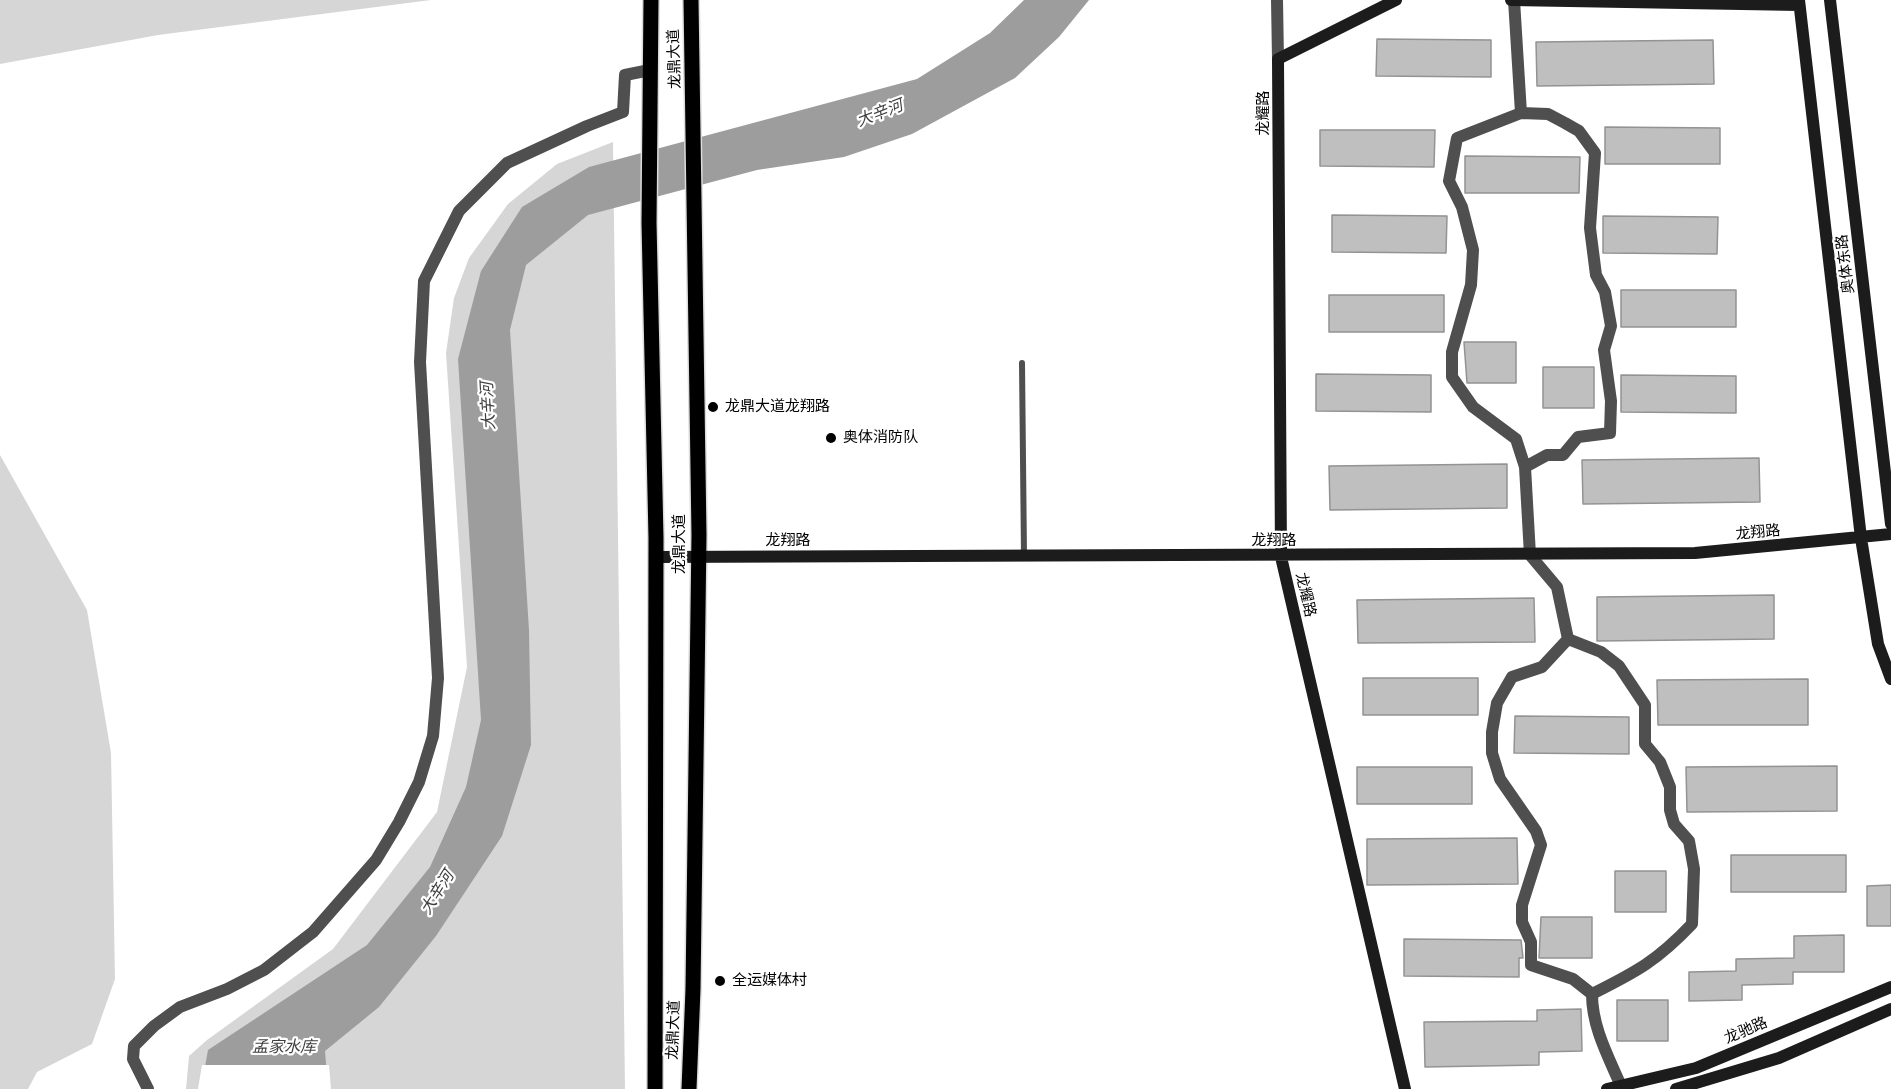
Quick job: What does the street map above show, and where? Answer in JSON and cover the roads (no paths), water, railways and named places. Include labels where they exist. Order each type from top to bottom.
[{"type":"main road","name":"龙鼎大道","points":[[651,0],[649,223],[656,557],[655,1089]]},
{"type":"main road","name":"龙鼎大道","points":[[689,1089],[693,989],[698,556],[691,0]]},
{"type":"street","points":[[1277,0],[1278,59],[1396,0]]},
{"type":"street","points":[[1521,112],[1513,0],[1799,2],[1861,538],[1878,644],[1891,679]]},
{"type":"street","name":"奥体东路","points":[[1830,0],[1891,524]]},
{"type":"street","name":"龙耀路","points":[[1278,59],[1281,557],[1405,1089]]},
{"type":"street","points":[[148,1089],[133,1059],[134,1046],[153,1026],[180,1007],[227,989],[264,970],[313,932],[376,860],[419,782],[433,736],[438,678],[420,362],[424,281],[459,211],[507,163],[586,126],[623,112],[625,75],[650,70]]},
{"type":"street","points":[[1525,467],[1547,455],[1563,455],[1578,437],[1610,433],[1611,401],[1604,350],[1611,326],[1605,292],[1596,275],[1590,228],[1595,153],[1579,131],[1565,123],[1548,114],[1521,112],[1457,138],[1449,181],[1462,207],[1473,250],[1471,285],[1452,352],[1452,377],[1473,407],[1516,439],[1525,467],[1530,555],[1557,587],[1568,639]]},
{"type":"street","name":"龙翔路","points":[[656,557],[1281,557],[1695,554],[1891,534]]},
{"type":"street","points":[[1568,639],[1542,667],[1512,677],[1497,703],[1492,753],[1500,779],[1536,831],[1541,845],[1522,906],[1522,922],[1531,942],[1531,965],[1573,979],[1592,994],[1595,1023],[1622,1086]]},
{"type":"street","points":[[1568,639],[1601,652],[1619,666],[1645,705],[1645,744],[1660,762],[1670,787],[1670,810],[1674,824],[1689,841],[1694,869],[1692,924],[1666,951],[1643,969],[1592,994]]},
{"type":"street","name":"龙驰路","points":[[1607,1089],[1696,1068],[1891,987]]},
{"type":"street","points":[[1676,1089],[1779,1058],[1891,1009]]},
{"type":"lane","points":[[1022,363],[1024,556]]},
{"type":"water","name":"孟家水库","points":[[1024,0],[1089,0],[1059,37],[1015,78],[912,134],[844,157],[757,170],[588,215],[526,265],[510,330],[529,630],[531,745],[502,836],[436,936],[379,1007],[325,1051],[328,1089],[201,1089],[208,1050],[367,945],[430,867],[466,787],[481,720],[458,359],[481,271],[522,207],[589,167],[917,79],[990,33]]},
{"type":"place","name":"龙鼎大道龙翔路","points":[[713,407]]},
{"type":"place","name":"奥体消防队","points":[[831,438]]},
{"type":"place","name":"全运媒体村","points":[[720,981]]},
{"type":"water label","name":"大辛河","points":[[880,114]]},
{"type":"water label","name":"大辛河","points":[[489,406]]},
{"type":"water label","name":"大辛河","points":[[438,893]]}]
